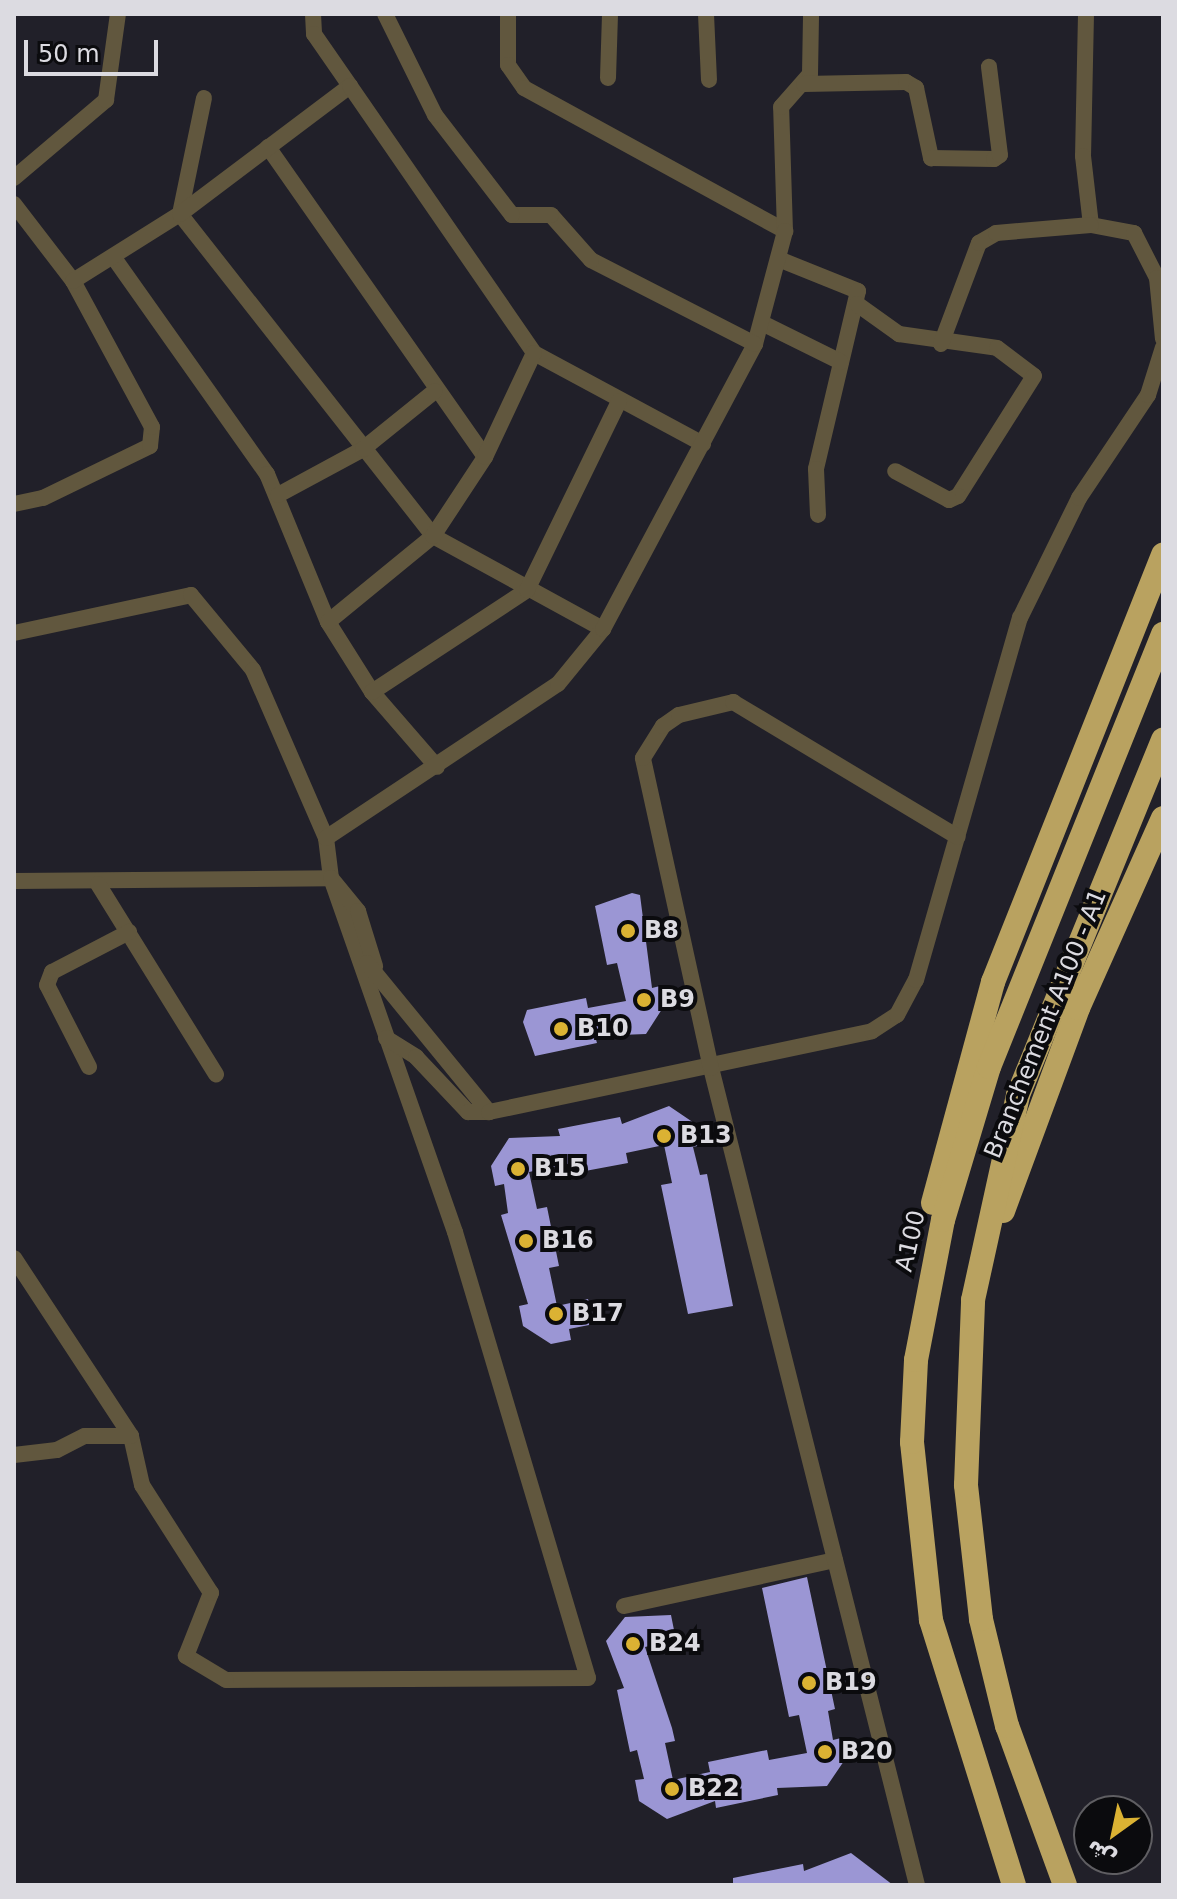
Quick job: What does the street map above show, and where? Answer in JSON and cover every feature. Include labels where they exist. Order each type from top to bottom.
[{"type":"highway","points":[[916,1360],[931,1208],[969,1055],[1163,555]]},
{"type":"highway","name":"A100","points":[[1014,1885],[931,1620],[912,1442],[916,1360],[943,1220],[989,1067],[1163,634]]},
{"type":"highway","points":[[1065,1885],[1007,1726],[981,1619],[966,1485],[973,1300],[1018,1095],[1163,739]]},
{"type":"highway","name":"Branchement A100 - A1","points":[[973,1300],[1037,1109],[1163,818]]},
{"type":"street","points":[[14,178],[106,100],[118,14]]},
{"type":"street","points":[[313,14],[314,34],[534,353],[703,444]]},
{"type":"street","points":[[385,14],[435,115],[512,215],[551,215],[591,260],[755,344]]},
{"type":"street","points":[[508,14],[508,65],[524,88],[785,231]]},
{"type":"street","points":[[608,78],[610,14]]},
{"type":"street","points":[[706,14],[709,80]]},
{"type":"street","points":[[326,838],[558,684],[603,629],[755,344],[781,260],[785,231],[781,107],[804,84],[813,60],[811,14]]},
{"type":"street","points":[[1086,14],[1083,156],[1091,225]]},
{"type":"street","points":[[804,84],[906,82],[916,88],[931,158],[994,159],[1000,155],[989,67]]},
{"type":"street","points":[[73,281],[180,214],[350,86]]},
{"type":"street","points":[[204,98],[180,214],[433,536],[603,629]]},
{"type":"street","points":[[268,147],[435,391],[485,457]]},
{"type":"street","points":[[14,204],[73,281],[153,436],[150,446],[119,463],[14,504]]},
{"type":"street","points":[[941,344],[979,243],[996,233],[1091,225],[1134,233],[1157,278],[1163,339]]},
{"type":"street","points":[[114,258],[278,495],[328,622],[372,692],[437,767]]},
{"type":"street","points":[[781,260],[851,282],[857,304],[816,469],[818,515]]},
{"type":"street","points":[[857,304],[899,334],[941,344],[997,348],[1023,364],[1034,384],[958,496],[949,500],[895,471]]},
{"type":"street","points":[[762,323],[841,362]]},
{"type":"street","points":[[386,1038],[416,1057],[468,1112],[489,1112],[711,1068],[872,1031],[897,1015],[916,980],[1020,618],[1079,498],[1148,395],[1163,347]]},
{"type":"street","points":[[328,622],[433,536],[485,457],[534,353]]},
{"type":"street","points":[[278,495],[363,449],[435,391]]},
{"type":"street","points":[[372,692],[527,590],[619,401]]},
{"type":"street","points":[[14,633],[191,595],[253,670],[326,838],[331,878],[460,1247],[588,1678],[226,1680],[186,1656],[211,1593],[142,1485],[131,1436],[14,1258]]},
{"type":"street","points":[[917,1885],[711,1068],[643,769],[663,726],[699,705],[733,702],[958,837]]},
{"type":"street","points":[[14,881],[98,884],[331,878]]},
{"type":"street","points":[[331,878],[358,911],[375,966],[489,1112]]},
{"type":"street","points":[[98,884],[216,1074]]},
{"type":"street","points":[[89,1067],[47,985],[52,972],[129,932]]},
{"type":"street","points":[[357,959],[375,966]]},
{"type":"street","points":[[14,1455],[57,1450],[85,1436],[131,1436]]},
{"type":"street","points":[[624,1606],[835,1560]]},
{"type":"building","points":[[632,893],[640,895],[652,988],[660,986],[664,1006],[646,1034],[595,1036],[597,1043],[535,1056],[523,1022],[527,1010],[586,998],[588,1008],[626,1001],[617,963],[607,965],[595,906]]},
{"type":"building","points":[[669,1106],[697,1125],[701,1145],[693,1147],[700,1175],[707,1174],[733,1306],[688,1314],[661,1185],[672,1183],[664,1145],[626,1153],[628,1163],[569,1174],[567,1164],[529,1172],[537,1209],[547,1207],[559,1266],[549,1268],[557,1306],[588,1299],[594,1324],[569,1329],[571,1340],[551,1344],[523,1326],[519,1306],[528,1304],[501,1215],[508,1213],[504,1184],[495,1186],[491,1166],[509,1138],[560,1136],[558,1129],[620,1117],[622,1124]]},
{"type":"building","points":[[807,1577],[835,1709],[828,1711],[833,1740],[841,1738],[846,1758],[827,1786],[777,1788],[778,1795],[716,1808],[715,1801],[667,1819],[639,1801],[635,1780],[644,1779],[637,1750],[630,1752],[617,1690],[624,1688],[606,1641],[625,1617],[671,1615],[676,1640],[645,1647],[675,1741],[665,1743],[673,1780],[710,1772],[708,1762],[767,1750],[769,1760],[807,1753],[799,1715],[789,1717],[762,1588]]},
{"type":"building","points":[[851,1853],[893,1885],[733,1885],[733,1878],[803,1864],[804,1871]]},
{"type":"place","name":"B8","points":[[628,931]]},
{"type":"place","name":"B9","points":[[644,1000]]},
{"type":"place","name":"B10","points":[[561,1029]]},
{"type":"place","name":"B13","points":[[664,1136]]},
{"type":"place","name":"B15","points":[[518,1169]]},
{"type":"place","name":"B16","points":[[526,1241]]},
{"type":"place","name":"B17","points":[[556,1314]]},
{"type":"place","name":"B24","points":[[633,1644]]},
{"type":"place","name":"B19","points":[[809,1683]]},
{"type":"place","name":"B20","points":[[825,1752]]},
{"type":"place","name":"B22","points":[[672,1789]]}]
